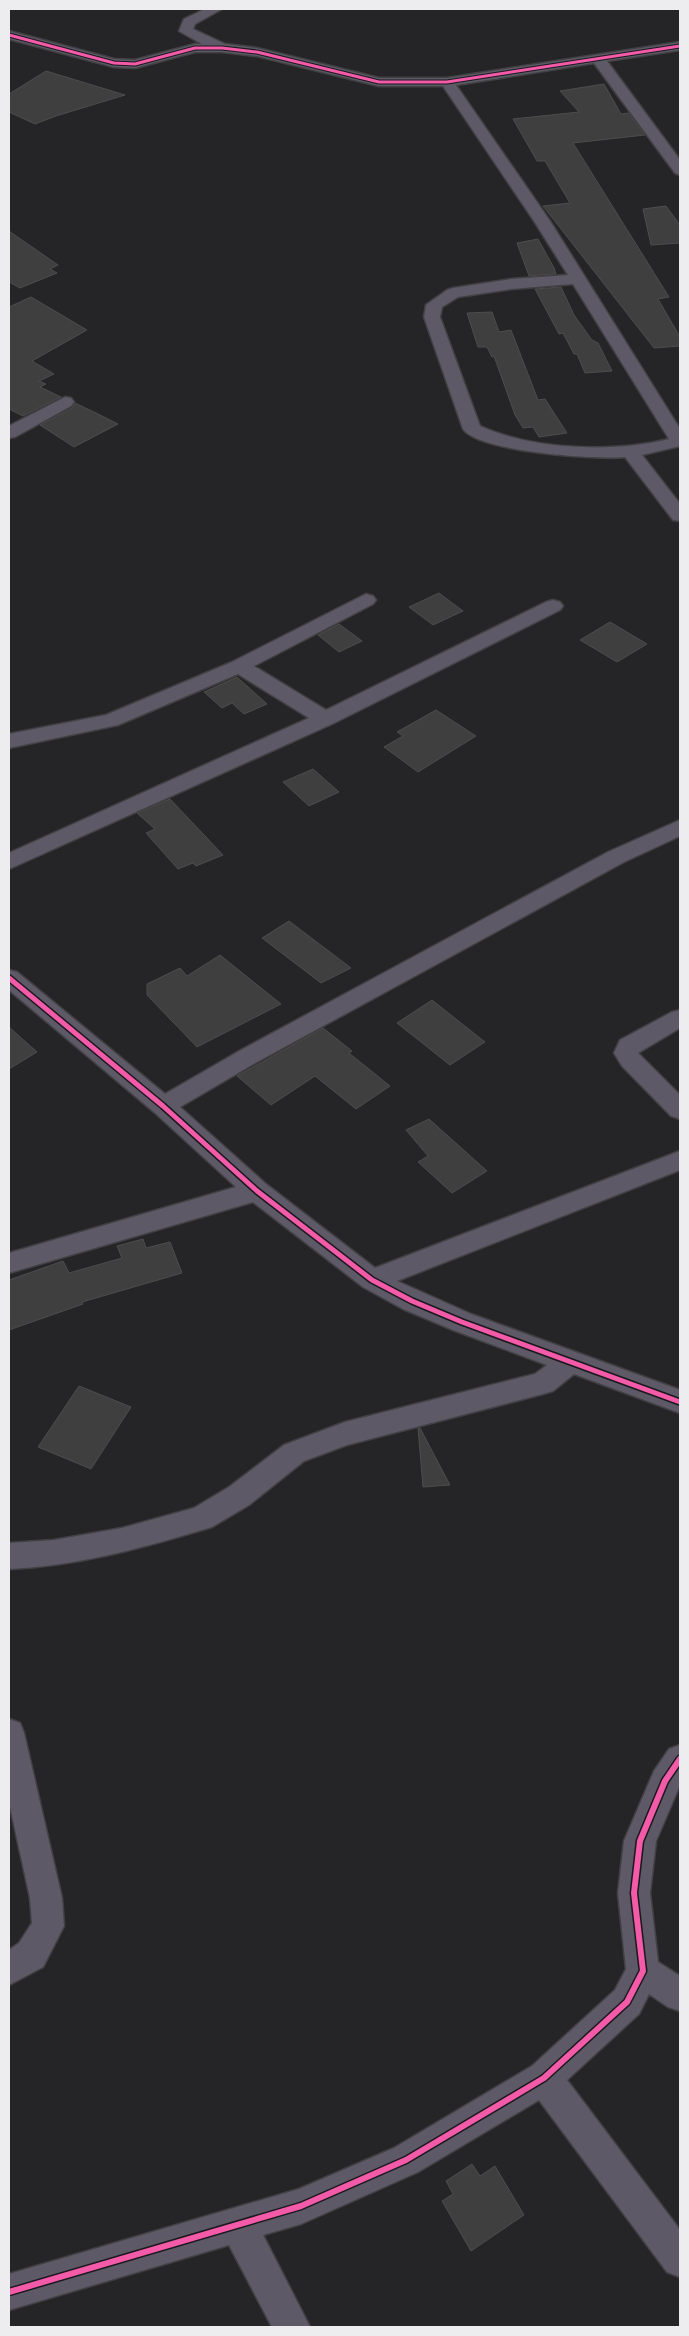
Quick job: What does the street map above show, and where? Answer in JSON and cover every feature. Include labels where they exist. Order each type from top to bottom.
[{"type":"street","points":[[216,9],[189,22],[186,31],[222,48]]},
{"type":"street","points":[[12,38],[100,60],[124,64],[148,62],[195,48],[222,48],[257,52],[379,82],[447,82],[680,46]]},
{"type":"street","points":[[598,58],[680,170]]},
{"type":"street","points":[[447,82],[542,221],[680,441],[658,448],[630,453],[594,454],[551,450],[494,438],[472,429],[432,317],[434,305],[454,293],[511,284],[578,279]]},
{"type":"street","points":[[9,433],[65,402]]},
{"type":"street","points":[[630,453],[680,516]]},
{"type":"street","points":[[9,741],[110,720],[239,666],[366,600]]},
{"type":"street","points":[[9,862],[325,718],[553,606]]},
{"type":"street","points":[[239,666],[325,718]]},
{"type":"street","points":[[163,1106],[249,1056],[616,857],[680,827]]},
{"type":"street","points":[[9,978],[163,1106],[257,1191],[372,1280],[412,1301],[462,1322],[680,1402]]},
{"type":"street","points":[[680,1018],[628,1046],[626,1053],[630,1060],[680,1110]]},
{"type":"street","points":[[372,1280],[680,1160]]},
{"type":"street","points":[[9,1263],[257,1191]]},
{"type":"street","points":[[9,1556],[54,1553],[122,1541],[202,1518],[239,1496],[294,1452],[345,1434],[543,1383],[570,1362]]},
{"type":"street","points":[[9,1733],[46,1898],[48,1926],[31,1955],[9,1969]]},
{"type":"street","points":[[9,2292],[301,2206],[406,2160],[544,2078],[627,2002],[643,1971],[634,1893],[640,1841],[664,1781],[680,1759]]},
{"type":"street","points":[[643,1971],[680,1995]]},
{"type":"street","points":[[544,2078],[680,2260]]},
{"type":"street","points":[[238,2225],[292,2327]]},
{"type":"building","points":[[46,71],[125,95],[35,124],[9,112],[9,94]]},
{"type":"building","points":[[604,84],[621,114],[629,113],[645,135],[573,143],[669,297],[658,299],[680,337],[680,346],[654,348],[543,206],[570,203],[545,161],[537,161],[513,119],[579,112],[560,91]]},
{"type":"building","points":[[666,206],[680,225],[680,243],[651,245],[643,209]]},
{"type":"building","points":[[9,231],[58,265],[50,269],[57,273],[20,288],[9,282]]},
{"type":"building","points":[[538,239],[556,274],[529,276],[517,243]]},
{"type":"building","points":[[561,287],[574,315],[592,340],[598,343],[612,371],[585,373],[577,354],[574,354],[563,333],[559,334],[535,289]]},
{"type":"building","points":[[31,297],[87,330],[32,361],[54,374],[39,381],[46,384],[40,387],[61,397],[23,416],[9,409],[9,307]]},
{"type":"building","points":[[492,312],[499,332],[511,330],[538,400],[545,399],[567,433],[539,437],[533,427],[523,428],[515,415],[494,356],[492,357],[487,347],[478,347],[467,313]]},
{"type":"building","points":[[75,403],[118,424],[74,447],[40,425],[72,408]]},
{"type":"building","points":[[439,593],[463,611],[433,625],[409,607]]},
{"type":"building","points":[[610,622],[647,644],[617,662],[580,640]]},
{"type":"building","points":[[339,624],[362,641],[339,652],[318,635]]},
{"type":"building","points":[[237,677],[267,704],[244,714],[232,703],[222,708],[204,692]]},
{"type":"building","points":[[436,710],[476,736],[418,772],[384,747],[403,736],[397,732]]},
{"type":"building","points":[[313,769],[339,792],[309,806],[283,782]]},
{"type":"building","points":[[170,799],[223,855],[196,866],[193,863],[178,869],[146,833],[155,829],[137,813]]},
{"type":"building","points":[[289,921],[351,968],[321,983],[262,938]]},
{"type":"building","points":[[220,955],[281,1004],[197,1047],[147,995],[147,984],[180,968],[187,976]]},
{"type":"building","points":[[432,1000],[485,1042],[450,1065],[397,1023]]},
{"type":"building","points":[[9,1027],[37,1052],[9,1069]]},
{"type":"building","points":[[323,1028],[352,1051],[349,1053],[390,1086],[356,1109],[315,1076],[271,1105],[237,1076]]},
{"type":"building","points":[[429,1119],[487,1171],[452,1193],[418,1162],[428,1156],[406,1130]]},
{"type":"building","points":[[143,1239],[146,1248],[170,1242],[182,1273],[82,1302],[83,1304],[9,1330],[9,1280],[63,1261],[69,1273],[122,1258],[117,1246]]},
{"type":"building","points":[[79,1386],[131,1407],[91,1469],[38,1447]]},
{"type":"building","points":[[418,1428],[420,1428],[450,1485],[423,1487]]},
{"type":"building","points":[[472,2164],[480,2176],[495,2166],[524,2215],[471,2251],[442,2201],[453,2194],[446,2181]]},
{"type":"cycle path","points":[[9,35],[114,63],[135,64],[195,48],[222,48],[257,52],[379,82],[447,82],[680,46]]},
{"type":"cycle path","points":[[9,978],[163,1106],[257,1191],[372,1280],[412,1301],[462,1322],[680,1402]]},
{"type":"cycle path","points":[[9,2292],[301,2206],[406,2160],[544,2078],[627,2002],[643,1971],[634,1893],[640,1841],[665,1781],[680,1759]]}]
